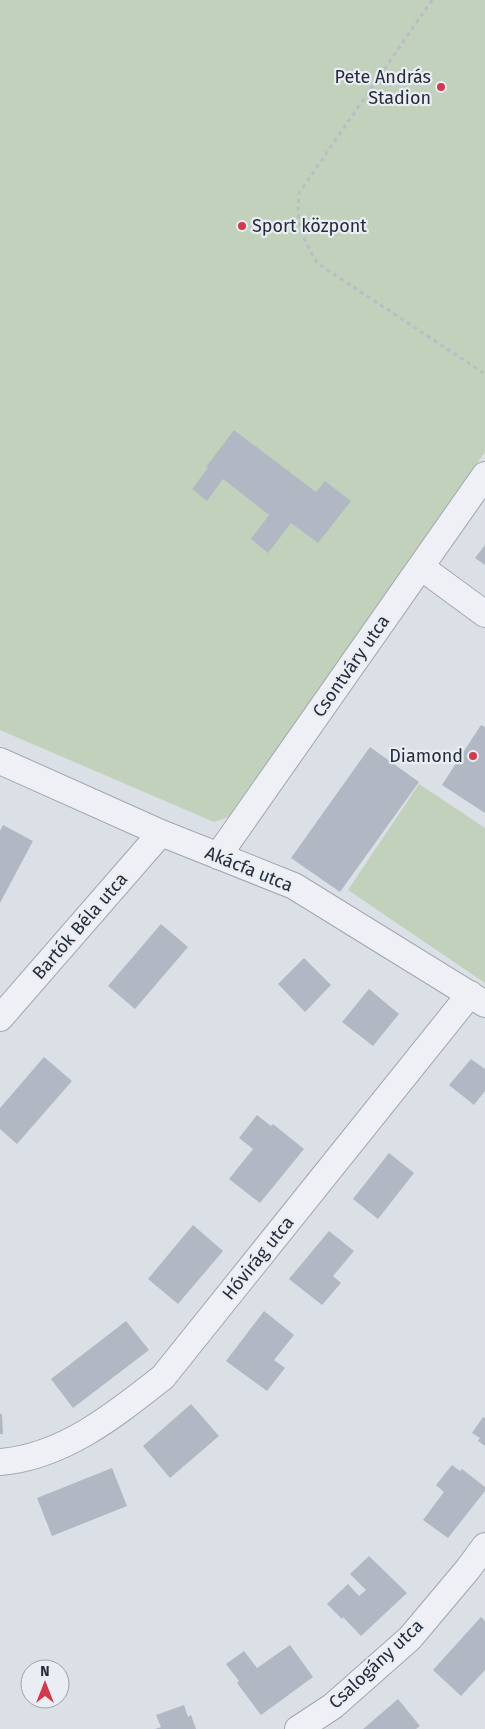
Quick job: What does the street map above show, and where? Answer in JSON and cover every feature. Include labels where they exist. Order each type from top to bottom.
[{"type":"street","name":"Csontváry utca","points":[[218,856],[485,475]]},
{"type":"street","points":[[421,567],[485,614]]},
{"type":"street","name":"Akácfa utca","points":[[0,761],[161,834],[294,886],[478,999]]},
{"type":"street","name":"Bartók Béla utca","points":[[0,1018],[161,834]]},
{"type":"street","name":"Hóvirág utca","points":[[0,1462],[13,1461],[62,1446],[96,1426],[163,1377],[478,999]]},
{"type":"street","name":"Csalogány utca","points":[[298,1729],[333,1706],[410,1638],[485,1546]]},
{"type":"path","points":[[432,0],[299,193],[298,212],[303,237],[316,263],[485,374]]},
{"type":"green space","name":"Sport központ","points":[[0,0],[485,0],[485,452],[232,816],[214,822],[0,730]]},
{"type":"green space","points":[[419,784],[485,828],[485,983],[348,890]]},
{"type":"building","points":[[234,430],[316,492],[325,481],[351,501],[318,543],[291,523],[268,553],[251,539],[269,515],[223,479],[207,501],[192,489]]},
{"type":"building","points":[[485,545],[485,565],[475,558]]},
{"type":"building","name":"Diamond","points":[[481,725],[485,727],[485,813],[442,785]]},
{"type":"building","points":[[370,747],[419,782],[340,892],[291,858]]},
{"type":"building","points":[[3,825],[33,841],[0,903],[0,831]]},
{"type":"building","points":[[161,924],[188,947],[135,1009],[108,986]]},
{"type":"building","points":[[304,958],[331,985],[305,1012],[278,984]]},
{"type":"building","points":[[369,989],[399,1014],[373,1046],[342,1022]]},
{"type":"building","points":[[44,1057],[72,1081],[17,1144],[0,1129],[0,1108]]},
{"type":"building","points":[[471,1059],[485,1069],[485,1091],[474,1105],[449,1085]]},
{"type":"building","points":[[257,1115],[271,1126],[273,1124],[304,1149],[260,1203],[229,1179],[253,1149],[239,1138]]},
{"type":"building","points":[[389,1153],[414,1173],[378,1219],[353,1199]]},
{"type":"building","points":[[193,1225],[223,1251],[178,1304],[148,1279]]},
{"type":"building","points":[[329,1231],[354,1251],[333,1276],[341,1283],[322,1305],[289,1279]]},
{"type":"building","points":[[264,1311],[294,1335],[274,1360],[285,1368],[267,1391],[226,1361]]},
{"type":"building","points":[[126,1321],[149,1350],[73,1408],[51,1379]]},
{"type":"building","points":[[191,1404],[219,1436],[170,1478],[143,1446]]},
{"type":"building","points":[[0,1414],[2,1414],[3,1434],[0,1434]]},
{"type":"building","points":[[483,1417],[485,1418],[485,1446],[478,1441],[480,1438],[472,1433]]},
{"type":"building","points":[[452,1465],[460,1471],[462,1469],[485,1487],[485,1491],[448,1538],[423,1520],[444,1492],[436,1485]]},
{"type":"building","points":[[112,1468],[127,1506],[52,1536],[37,1498]]},
{"type":"building","points":[[369,1556],[407,1593],[361,1636],[327,1604],[348,1584],[359,1596],[366,1590],[350,1574]]},
{"type":"building","points":[[481,1617],[485,1621],[485,1670],[461,1696],[433,1670]]},
{"type":"building","points":[[290,1645],[313,1677],[261,1715],[237,1683],[239,1681],[226,1664],[244,1651],[257,1668]]},
{"type":"building","points":[[398,1699],[420,1726],[416,1729],[363,1729]]},
{"type":"building","points":[[184,1705],[188,1717],[191,1715],[196,1729],[155,1729],[161,1727],[156,1715]]},
{"type":"place","name":"Pete András Stadion","points":[[441,87]]},
{"type":"place","name":"Sport központ","points":[[242,226]]},
{"type":"place","name":"Diamond","points":[[473,756]]}]
